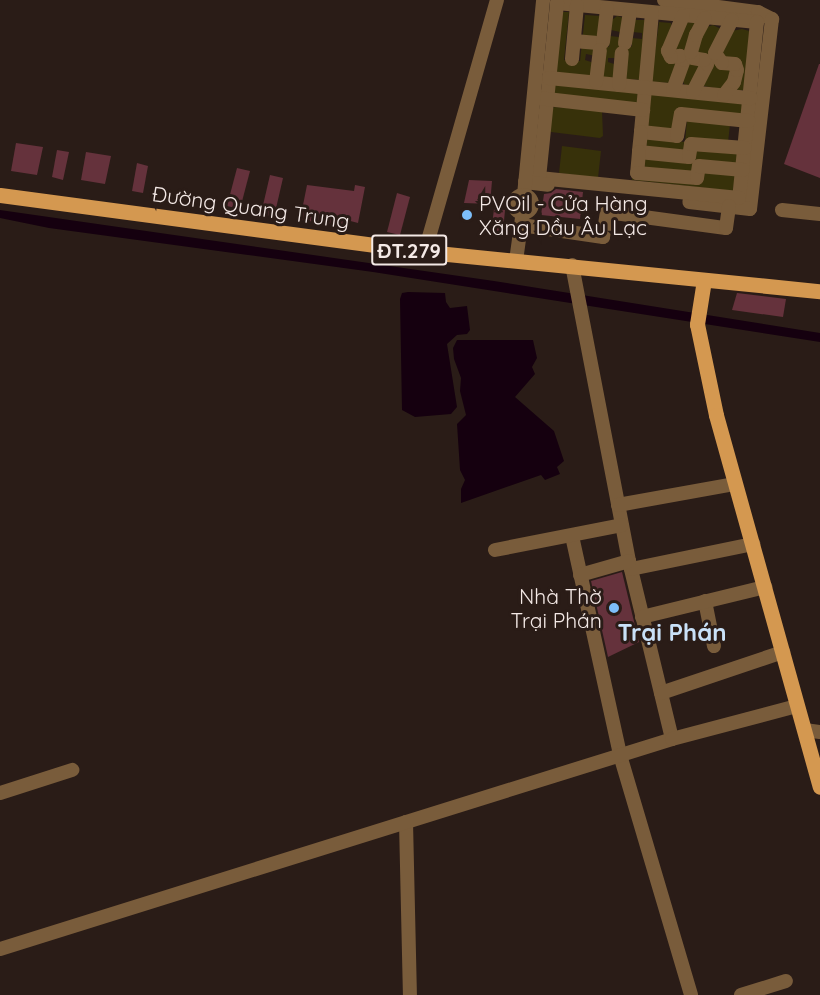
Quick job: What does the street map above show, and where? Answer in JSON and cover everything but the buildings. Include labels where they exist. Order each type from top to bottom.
[{"type":"main road","name":"Đường Quang Trung","points":[[0,195],[425,251],[820,291]]},
{"type":"main road","points":[[704,280],[698,317],[716,415],[797,706],[813,731],[820,787]]},
{"type":"street","points":[[425,251],[497,0]]},
{"type":"street","points":[[516,261],[522,219],[532,204],[524,189],[540,98],[543,0]]},
{"type":"street","points":[[524,189],[750,209],[753,199],[772,18],[758,12],[664,0]]},
{"type":"street","points":[[536,131],[539,178],[739,198],[749,121],[757,22],[558,3],[549,78],[540,98]]},
{"type":"street","points":[[572,58],[577,5]]},
{"type":"street","points":[[607,8],[611,47],[619,85]]},
{"type":"street","points":[[596,82],[630,11]]},
{"type":"street","points":[[652,13],[637,173],[697,178],[699,166],[743,170]]},
{"type":"street","points":[[673,90],[684,60],[680,56],[671,57],[668,51],[683,16]]},
{"type":"street","points":[[693,92],[707,64],[693,58],[692,52],[696,35],[705,18]]},
{"type":"street","points":[[724,95],[734,82],[737,70],[735,64],[722,63],[715,53],[732,20]]},
{"type":"street","points":[[574,41],[611,47]]},
{"type":"street","points":[[549,78],[751,98]]},
{"type":"street","points":[[540,98],[643,110]]},
{"type":"street","points":[[641,132],[678,136],[681,114],[749,121]]},
{"type":"street","points":[[639,152],[689,157],[691,144],[745,148]]},
{"type":"street","points":[[522,219],[603,237],[607,212],[726,228],[729,206]]},
{"type":"street","points":[[783,210],[820,214]]},
{"type":"street","points":[[572,265],[630,565],[672,739]]},
{"type":"street","points":[[618,505],[735,484]]},
{"type":"street","points":[[495,550],[622,525]]},
{"type":"street","points":[[572,536],[620,755],[691,995]]},
{"type":"street","points":[[580,575],[753,544]]},
{"type":"street","points":[[642,617],[765,587]]},
{"type":"street","points":[[705,602],[714,646]]},
{"type":"street","points":[[661,693],[783,652]]},
{"type":"street","points":[[0,949],[672,739],[797,706]]},
{"type":"street","points":[[0,793],[72,770]]},
{"type":"street","points":[[403,823],[410,995]]},
{"type":"street","points":[[741,995],[786,981]]},
{"type":"shaded area","points":[[562,12],[569,12],[564,60],[580,61],[585,15],[602,16],[601,45],[609,47],[610,36],[619,37],[620,32],[611,30],[612,20],[617,16],[624,18],[629,48],[632,46],[632,38],[642,39],[642,33],[633,32],[634,20],[647,20],[643,80],[626,79],[628,51],[617,58],[608,58],[608,62],[617,65],[615,78],[603,77],[596,56],[586,54],[585,60],[594,63],[592,77],[556,72]]},
{"type":"shaded area","points":[[659,22],[671,23],[672,28],[667,42],[680,62],[670,83],[651,82]]},
{"type":"shaded area","points":[[686,22],[695,23],[686,53],[704,65],[699,78],[688,86],[684,84],[675,54],[679,35]]},
{"type":"shaded area","points":[[713,25],[721,29],[712,52],[732,69],[725,90],[704,86],[695,50],[707,27]]},
{"type":"shaded area","points":[[742,29],[753,32],[744,90],[738,90],[735,88],[742,77],[720,57],[732,31]]},
{"type":"shaded area","points":[[553,84],[638,92],[637,104],[552,95]]},
{"type":"shaded area","points":[[651,91],[745,101],[743,116],[677,110],[675,131],[651,129],[648,126]]},
{"type":"shaded area","points":[[552,108],[602,111],[603,136],[600,138],[551,132],[549,129]]},
{"type":"shaded area","points":[[687,120],[730,124],[728,143],[691,139],[689,155],[646,150],[647,138],[685,142]]},
{"type":"shaded area","points":[[562,146],[601,151],[598,178],[559,173]]},
{"type":"shaded area","points":[[695,147],[739,152],[738,165],[695,175],[644,170],[645,156],[694,161]]},
{"type":"shaded area","points":[[702,168],[736,171],[733,191],[632,180],[632,177],[700,184]]},
{"type":"shaded area","points":[[0,210],[494,281],[820,333],[820,342],[373,272],[49,228],[0,218]]},
{"type":"shaded area","points":[[402,293],[445,293],[446,302],[450,308],[467,306],[470,330],[467,334],[457,335],[447,344],[457,407],[451,414],[415,417],[402,410],[400,299]]},
{"type":"shaded area","points":[[457,340],[533,340],[537,358],[532,367],[535,374],[515,397],[554,431],[564,461],[557,467],[560,474],[545,480],[541,475],[461,503],[461,489],[465,480],[460,470],[457,424],[466,415],[460,391],[461,378],[454,359],[453,348]]},
{"type":"place","name":"PVOil - Cửa Hàng Xăng Dầu Âu Lạc","points":[[467,215]]},
{"type":"place","name":"Nhà Thờ Trại Phán","points":[[614,608]]},
{"type":"district","name":"Trại Phán","points":[[672,633]]}]
